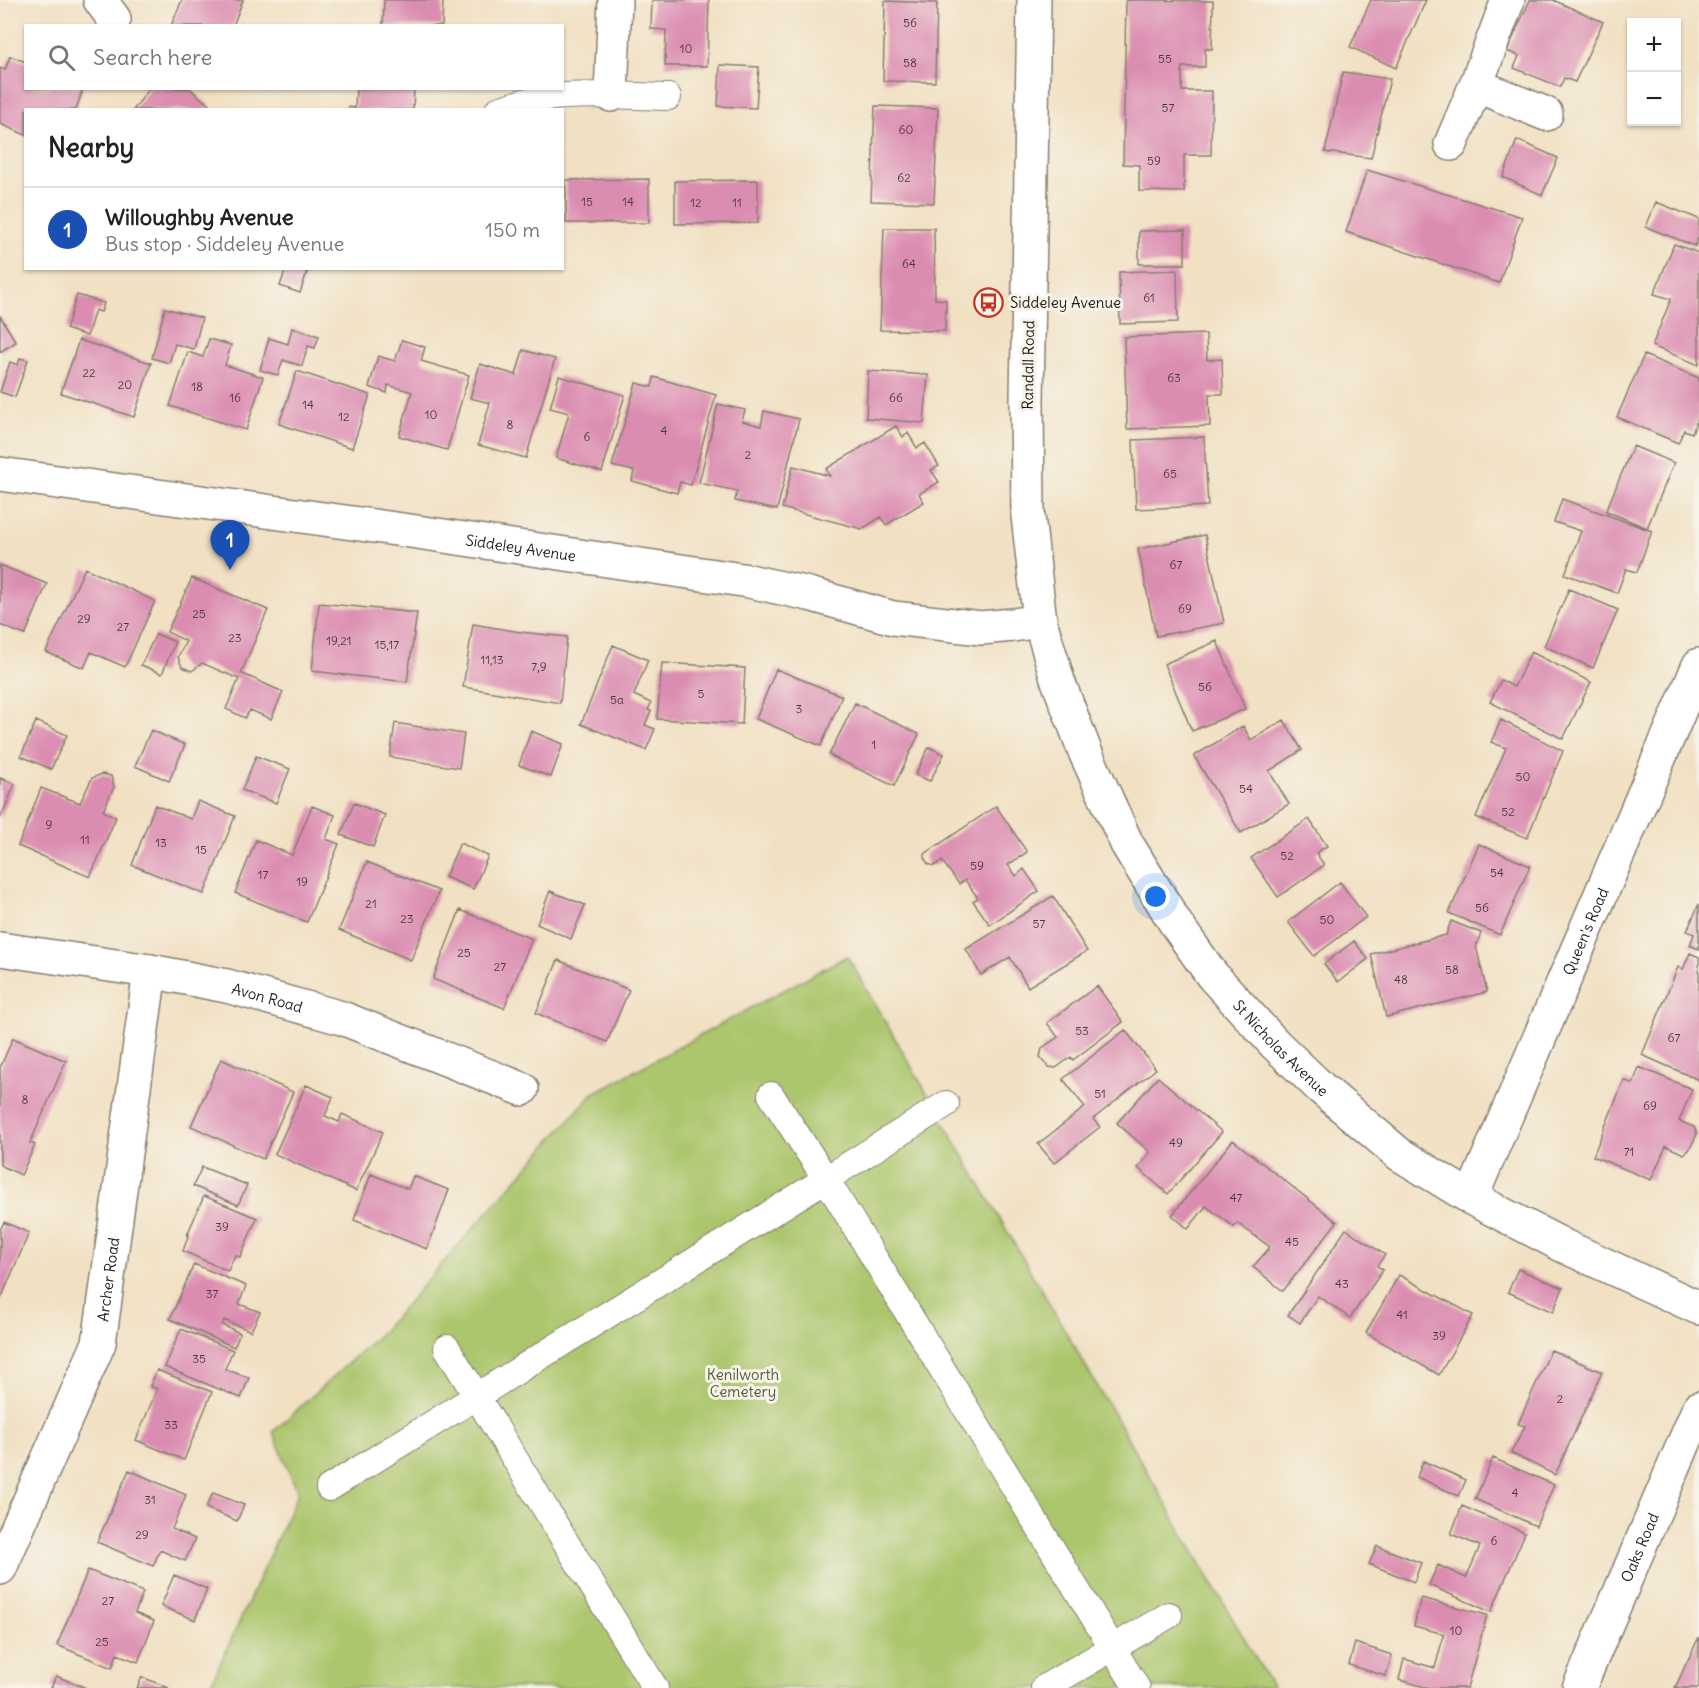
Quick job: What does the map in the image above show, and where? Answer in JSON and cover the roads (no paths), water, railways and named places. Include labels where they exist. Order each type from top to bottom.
[{"type":"street","points":[[611,95],[615,0]]},
{"type":"street","name":"Randall Road","points":[[1034,0],[1027,399],[1028,505],[1040,621]]},
{"type":"street","points":[[1451,144],[1508,0]]},
{"type":"street","points":[[1476,85],[1546,114]]},
{"type":"street","name":"Siddeley Avenue","points":[[0,474],[749,581],[809,594],[893,618],[981,628],[1040,621]]},
{"type":"street","name":"St Nicholas Avenue","points":[[1040,621],[1058,681],[1086,754],[1127,844],[1176,924],[1212,975],[1275,1044],[1321,1088],[1399,1154],[1471,1198],[1564,1246],[1699,1308]]},
{"type":"street","name":"Queen's Road","points":[[1471,1198],[1699,665]]},
{"type":"street","name":"Avon Road","points":[[0,949],[150,971],[227,986],[342,1018],[522,1089]]},
{"type":"street","name":"Archer Road","points":[[0,1568],[99,1343],[150,971]]},
{"type":"street","name":"Oaks Road","points":[[1579,1688],[1699,1407]]},
{"type":"lane","points":[[505,108],[541,98],[611,95],[668,97]]},
{"type":"lane","points":[[771,1095],[826,1179],[1137,1688]]},
{"type":"lane","points":[[329,1488],[946,1104]]},
{"type":"lane","points":[[447,1348],[655,1688]]},
{"type":"lane","points":[[1044,1688],[1169,1615]]},
{"type":"place","name":"Siddeley Avenue","points":[[989,302]]},
{"type":"place","name":"Willoughby Avenue","points":[[230,570]]},
{"type":"park label","name":"Kenilworth Cemetery","points":[[743,1382]]}]
